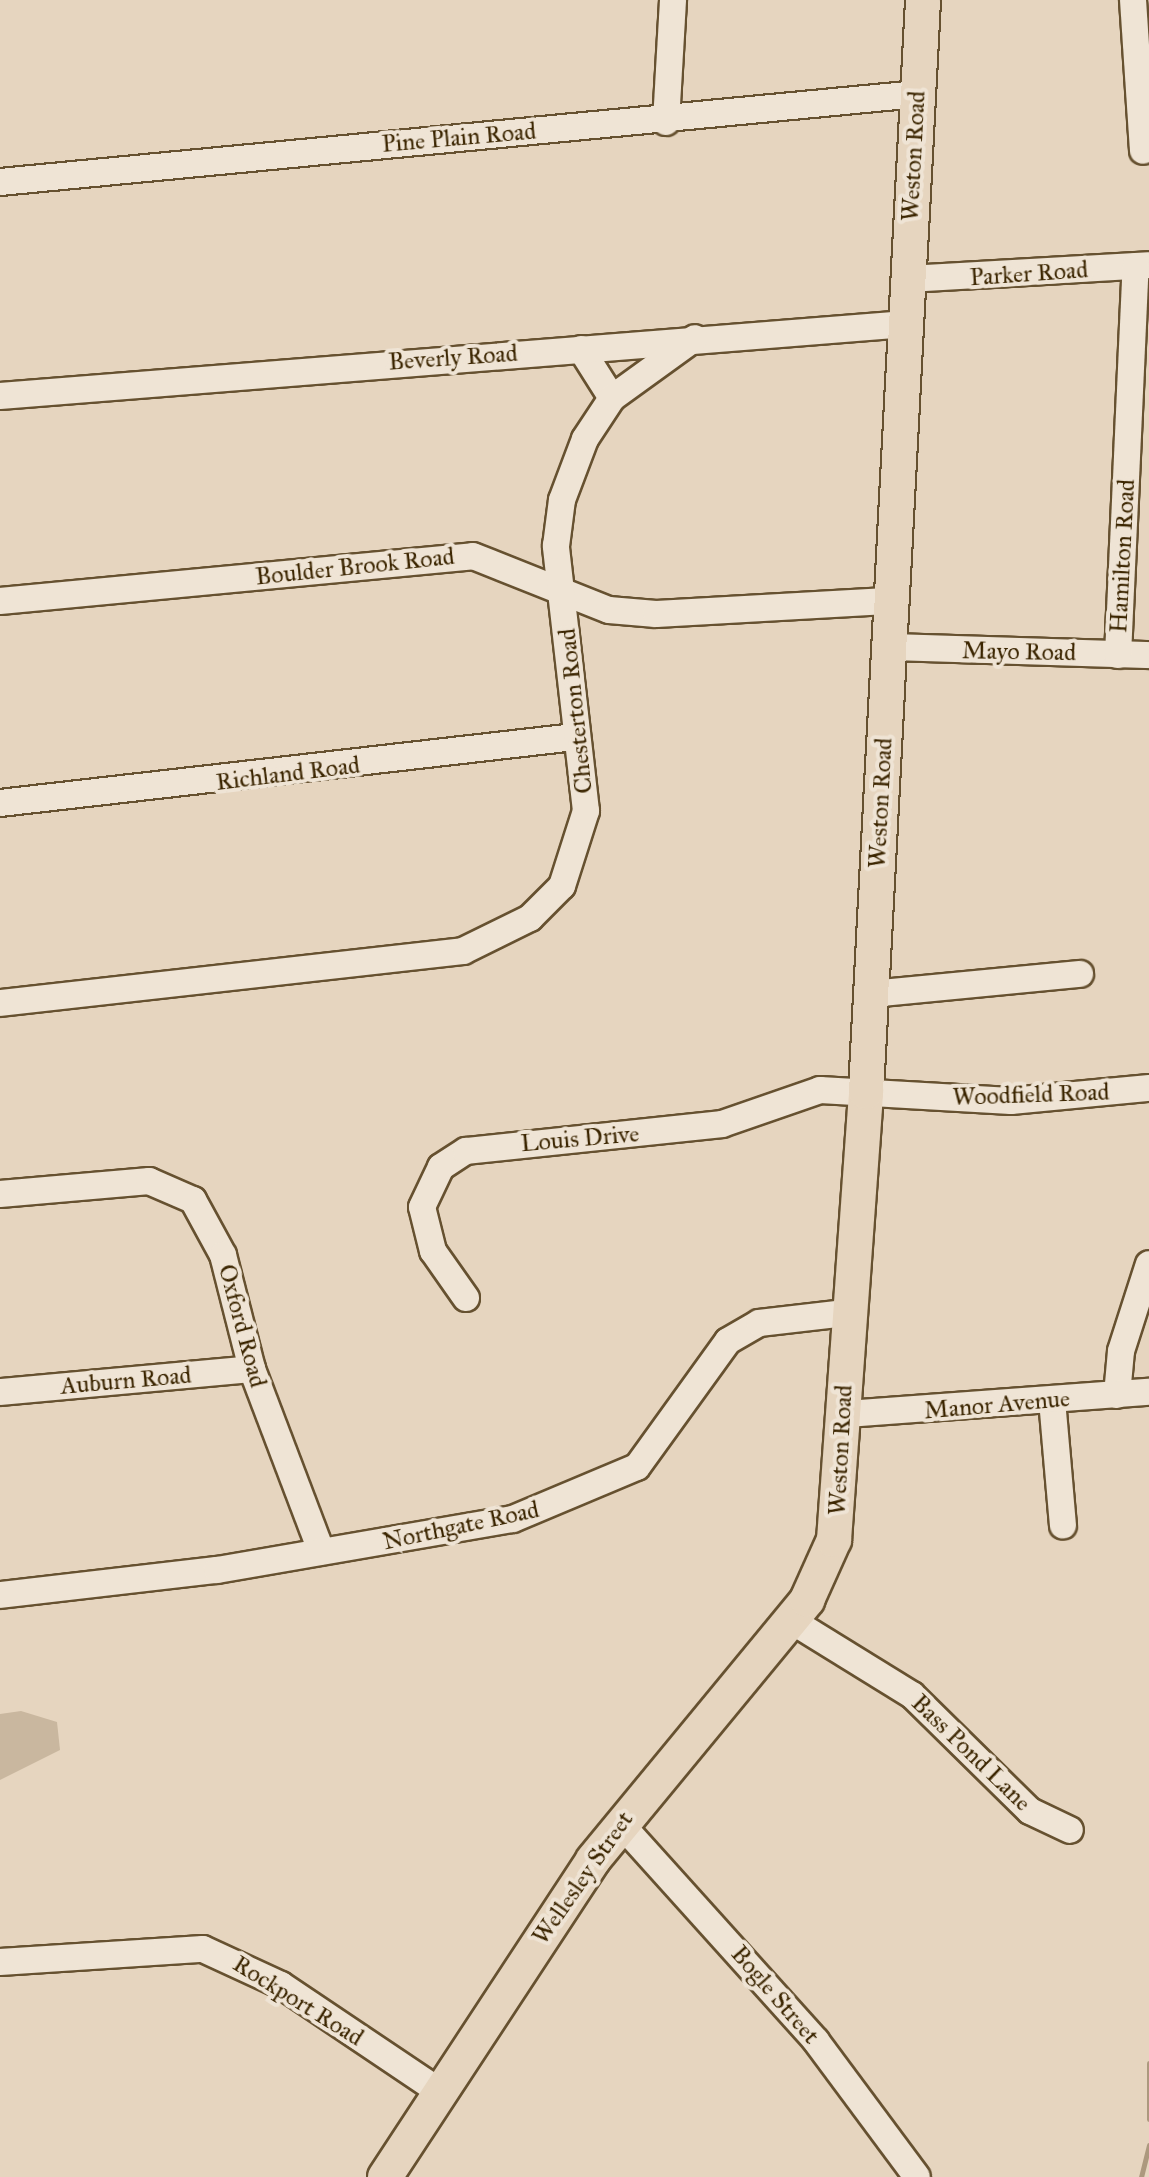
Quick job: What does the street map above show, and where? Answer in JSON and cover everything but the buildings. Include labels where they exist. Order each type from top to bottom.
[{"type":"main road","name":"Weston Road","points":[[800,1610],[836,1530],[846,1414],[845,1313],[866,1092],[923,0]]},
{"type":"main road","name":"Wellesley Street","points":[[385,2177],[620,1823],[800,1610]]},
{"type":"street","points":[[666,122],[673,0]]},
{"type":"street","points":[[1133,0],[1144,64],[1143,151]]},
{"type":"street","name":"Pine Plain Road","points":[[0,182],[666,122],[918,94]]},
{"type":"street","name":"Parker Road","points":[[908,279],[1142,266]]},
{"type":"street","name":"Hamilton Road","points":[[1118,655],[1142,266]]},
{"type":"street","name":"Beverly Road","points":[[0,396],[695,338],[906,324]]},
{"type":"street","name":"Chesterton Road","points":[[0,1003],[473,946],[530,918],[562,886],[586,811],[575,737],[556,546],[562,500],[585,439],[612,398],[695,338]]},
{"type":"street","points":[[581,349],[612,398]]},
{"type":"street","name":"Boulder Brook Road","points":[[0,601],[473,556],[510,565],[563,593],[609,610],[656,614],[892,601]]},
{"type":"street","name":"Mayo Road","points":[[889,647],[1149,655]]},
{"type":"street","name":"Richland Road","points":[[0,803],[575,737]]},
{"type":"street","points":[[871,994],[1080,974]]},
{"type":"street","name":"Woodfield Road","points":[[866,1092],[1011,1101],[1149,1088]]},
{"type":"street","name":"Louis Drive","points":[[466,1298],[433,1251],[423,1220],[432,1179],[452,1157],[722,1124],[801,1093],[866,1092]]},
{"type":"street","name":"Oxford Road","points":[[0,1194],[127,1180],[159,1181],[183,1192],[223,1255],[252,1369],[321,1551]]},
{"type":"street","points":[[1117,1395],[1121,1351],[1149,1264]]},
{"type":"street","name":"Northgate Road","points":[[0,1595],[321,1551],[513,1519],[595,1491],[637,1467],[728,1341],[759,1323],[845,1313]]},
{"type":"street","name":"Auburn Road","points":[[0,1392],[252,1369]]},
{"type":"street","name":"Manor Avenue","points":[[846,1414],[1149,1392]]},
{"type":"street","points":[[1052,1400],[1063,1526]]},
{"type":"street","name":"Bass Pond Lane","points":[[800,1610],[912,1695],[1030,1811],[1070,1830]]},
{"type":"street","name":"Bogle Street","points":[[620,1823],[816,2041],[917,2177]]},
{"type":"street","name":"Rockport Road","points":[[0,1962],[155,1947],[203,1949],[281,1985],[440,2092]]},
{"type":"shaded area","points":[[21,1711],[57,1722],[60,1750],[0,1780],[0,1714]]},
{"type":"waterway","points":[[1149,2063],[1149,2119]]},
{"type":"waterway","points":[[1141,2177],[1149,2145]]}]
